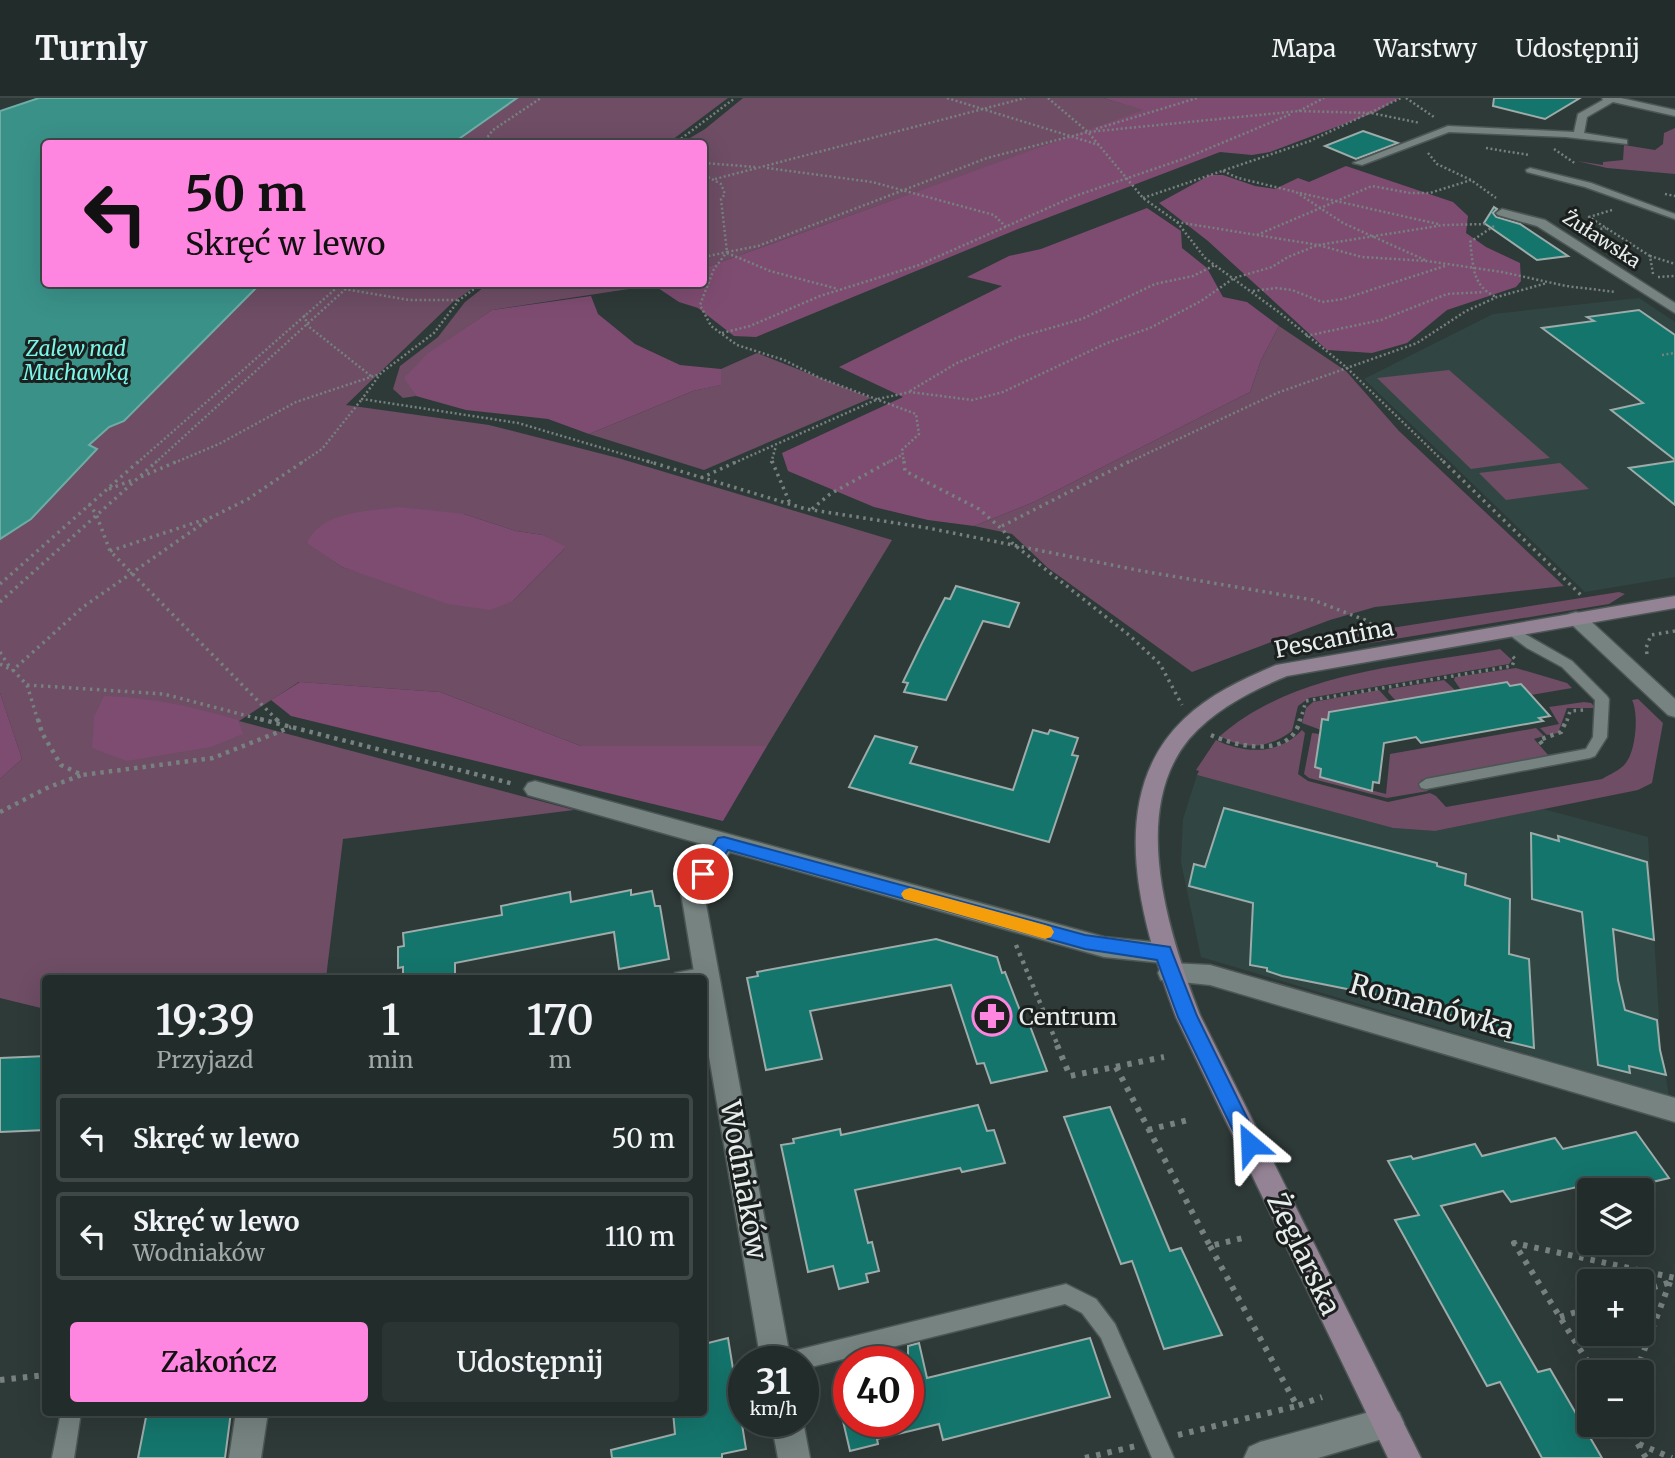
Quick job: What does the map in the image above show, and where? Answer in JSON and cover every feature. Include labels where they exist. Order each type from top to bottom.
[{"type":"street","points":[[1579,135],[1582,116],[1611,98],[1675,113]]},
{"type":"street","points":[[1358,163],[1448,129],[1579,135],[1623,142]]},
{"type":"street","name":"Żuławska","points":[[1502,213],[1541,223],[1675,309]]},
{"type":"street","points":[[1655,296],[1675,297]]},
{"type":"street","name":"Pescantina","points":[[1167,963],[1146,856],[1153,790],[1179,737],[1218,701],[1245,685],[1283,670],[1402,649],[1507,637],[1576,618],[1675,602]]},
{"type":"street","points":[[1576,618],[1675,710]]},
{"type":"street","name":"Romanówka","points":[[535,789],[1210,975],[1675,1110]]},
{"type":"street","name":"Wodniaków","points":[[694,975],[691,887],[724,843]]},
{"type":"street","name":"Żeglarska","points":[[1167,963],[1188,1017],[1405,1458]]},
{"type":"street","name":"Wodniaków","points":[[707,1037],[773,1346]]},
{"type":"street","points":[[245,1458],[250,1416]]},
{"type":"street","points":[[1260,1458],[1388,1423]]},
{"type":"street","points":[[790,1437],[794,1458]]},
{"type":"lane","points":[[1530,170],[1588,185],[1675,217]]},
{"type":"lane","points":[[1426,784],[1590,753],[1600,737],[1602,699],[1583,677],[1566,664],[1507,637]]},
{"type":"lane","points":[[819,1355],[1066,1294],[1089,1306],[1108,1331],[1159,1449]]},
{"type":"lane","points":[[63,1458],[70,1416]]},
{"type":"path","points":[[485,140],[493,130],[541,98]]},
{"type":"path","points":[[679,140],[735,98]]},
{"type":"path","points":[[947,98],[1100,145]]},
{"type":"path","points":[[715,179],[1025,98]]},
{"type":"path","points":[[1048,98],[1088,132],[1143,198],[1177,222],[1205,258],[1252,291],[1346,368],[1581,594]]},
{"type":"path","points":[[707,256],[758,246],[997,155],[1088,132],[1197,98]]},
{"type":"path","points":[[721,333],[750,326],[843,290],[919,265],[1075,196],[1186,158],[1324,98]]},
{"type":"path","points":[[1383,98],[1383,106]]},
{"type":"path","points":[[1143,198],[1182,181],[1302,144],[1401,98]]},
{"type":"path","points":[[1088,132],[1299,111],[1371,113],[1448,129]]},
{"type":"path","points":[[1415,140],[1437,164],[1471,180],[1516,211],[1521,218]]},
{"type":"path","points":[[707,163],[761,167],[872,182],[994,215],[1006,227]]},
{"type":"path","points":[[1223,170],[1238,178],[1338,200],[1407,219],[1444,225]]},
{"type":"path","points":[[707,177],[721,184],[724,194],[722,199],[727,252],[714,269],[700,305],[711,326],[737,345],[784,360],[820,378],[916,414],[919,434],[902,450],[905,471],[965,502],[1002,526],[1012,543],[1129,635],[1160,664],[1183,708]]},
{"type":"path","points":[[1256,236],[1372,186],[1410,193],[1430,193],[1471,180]]},
{"type":"path","points":[[1296,192],[1343,223],[1427,261]]},
{"type":"path","points":[[1640,204],[1589,217],[1650,256],[1675,264]]},
{"type":"path","points":[[1177,222],[1318,245],[1362,257],[1427,261],[1548,282],[1655,296]]},
{"type":"path","points":[[909,392],[972,400],[1003,392],[1107,343],[1150,328],[1200,301],[1234,278],[1272,267],[1288,257],[1318,245],[1444,225],[1498,224],[1470,242],[1476,284],[1484,292],[1497,297]]},
{"type":"path","points":[[727,252],[770,271],[843,290]]},
{"type":"path","points":[[1650,256],[1653,278]]},
{"type":"path","points":[[701,478],[878,399],[909,392],[957,363],[1019,337],[1082,319],[1155,284],[1193,276],[1215,265]]},
{"type":"path","points":[[1252,291],[1276,288],[1292,290],[1322,302],[1342,299],[1449,265]]},
{"type":"path","points":[[1002,526],[1157,448],[1278,393],[1417,343],[1466,311],[1497,297],[1548,282]]},
{"type":"path","points":[[0,602],[308,326],[347,287]]},
{"type":"path","points":[[104,491],[219,444],[296,402],[381,373],[434,333],[458,300],[477,287]]},
{"type":"path","points":[[0,584],[336,288],[409,300],[458,300]]},
{"type":"path","points":[[1306,336],[1381,320],[1447,294],[1484,292]]},
{"type":"path","points":[[304,314],[308,326],[371,377]]},
{"type":"path","points":[[1662,355],[1675,353]]},
{"type":"path","points":[[13,670],[43,638],[130,571],[212,517],[248,499],[322,449],[381,373]]},
{"type":"path","points":[[362,399],[518,423],[791,506],[1012,543],[1171,576],[1272,591],[1337,607],[1377,626],[1402,649]]},
{"type":"path","points":[[777,446],[771,464],[791,506]]},
{"type":"path","points":[[811,509],[830,494],[902,455]]},
{"type":"path","points":[[89,504],[96,514],[110,551],[283,725]]},
{"type":"path","points":[[110,551],[212,517]]},
{"type":"path","points":[[1656,663],[1647,655],[1646,648],[1651,635],[1675,631]]},
{"type":"path","points":[[1210,735],[1230,745],[1259,749],[1294,735],[1306,702],[1512,666],[1515,659],[1507,637]]},
{"type":"path","points":[[0,652],[27,685],[43,733],[61,765],[82,775]]},
{"type":"path","points":[[0,664],[13,670]]},
{"type":"path","points":[[27,685],[164,694],[535,789]]},
{"type":"path","points":[[1555,760],[1539,740],[1559,736],[1564,731],[1570,711],[1602,711]]},
{"type":"path","points":[[0,812],[39,792],[82,775],[213,758],[291,727]]},
{"type":"path","points":[[1023,939],[1012,936],[1070,1076],[1164,1057]]},
{"type":"path","points":[[1115,1067],[1297,1406]]},
{"type":"path","points":[[1149,1130],[1192,1119]]},
{"type":"path","points":[[1210,1246],[1247,1237]]},
{"type":"path","points":[[1587,1360],[1514,1243],[1673,1280]]},
{"type":"path","points":[[1654,1287],[1673,1280]]},
{"type":"path","points":[[1641,1360],[1673,1280]]},
{"type":"path","points":[[1560,1317],[1577,1312]]},
{"type":"path","points":[[0,1380],[42,1375]]},
{"type":"path","points":[[1086,1458],[1159,1449],[1322,1397]]},
{"type":"path","points":[[1634,1437],[1646,1458]]},
{"type":"path","points":[[1638,1444],[1672,1458]]},
{"type":"shaded area","points":[[517,98],[728,98],[672,140],[457,140]]},
{"type":"shaded area","points":[[743,98],[1103,98],[1145,110],[707,267],[707,140],[687,140],[705,129]]},
{"type":"shaded area","points":[[1103,98],[1399,98],[1376,112],[1270,152],[1252,155],[1220,152],[1018,229],[756,337],[734,336],[698,308],[679,302],[656,287],[707,287],[707,267],[1143,110]]},
{"type":"shaded area","points":[[1675,128],[1675,174],[1607,168],[1577,161],[1603,165],[1603,162],[1623,160],[1624,145],[1655,150],[1663,144],[1664,133]]},
{"type":"shaded area","points":[[1346,166],[1453,202],[1468,216],[1466,233],[1486,247],[1520,263],[1521,281],[1516,287],[1447,310],[1407,343],[1372,353],[1327,350],[1208,241],[1159,203],[1210,175],[1223,175],[1255,186],[1275,189],[1298,178],[1309,182]]},
{"type":"shaded area","points":[[1147,208],[1181,231],[1182,248],[1207,268],[1223,297],[1247,302],[1279,326],[1261,360],[1250,392],[1034,502],[974,526],[928,520],[874,507],[788,471],[782,453],[903,397],[839,367],[1002,286],[967,277],[1009,256],[1041,249]]},
{"type":"shaded area","points":[[257,287],[475,287],[453,302],[346,405],[489,425],[618,458],[892,540],[767,746],[581,746],[440,692],[299,682],[239,721],[574,810],[343,839],[326,975],[42,975],[42,1008],[0,998],[0,779],[22,759],[0,693],[0,539],[31,519],[96,449],[89,445],[109,427],[124,421]],"holes":[[[464,514],[516,531],[543,535],[565,548],[513,601],[390,582],[342,567],[307,542]]]},
{"type":"shaded area","points":[[484,287],[642,287],[492,310],[429,353],[405,378],[416,396],[403,398],[393,389],[400,366],[438,337],[465,302]]},
{"type":"shaded area","points":[[591,296],[598,314],[635,344],[680,365],[721,369],[721,385],[693,391],[589,434],[548,419],[466,410],[416,396],[404,378],[428,353],[492,310]]},
{"type":"shaded area","points":[[1639,298],[1675,322],[1675,577],[1585,592],[1364,379],[1493,314]]},
{"type":"shaded area","points":[[1279,326],[1346,371],[1399,431],[1564,586],[1375,607],[1330,620],[1192,672],[1048,568],[1012,534],[974,526],[1034,502],[1250,392],[1261,360]]},
{"type":"shaded area","points":[[757,353],[871,398],[704,470],[589,434],[693,391],[720,385],[721,369]]},
{"type":"shaded area","points":[[1449,370],[1550,458],[1471,469],[1377,378]]},
{"type":"shaded area","points":[[1560,463],[1589,489],[1506,500],[1479,473]]},
{"type":"shaded area","points":[[399,507],[464,514],[516,531],[543,535],[566,547],[513,601],[490,610],[448,604],[342,567],[307,543],[314,532],[335,518]]},
{"type":"shaded area","points":[[1619,592],[1625,594],[1609,604],[1352,646],[1346,638],[1347,635]]},
{"type":"shaded area","points":[[1500,649],[1512,660],[1509,664],[1309,698],[1298,706],[1292,731],[1266,744],[1239,744],[1220,736],[1249,714],[1282,697],[1317,684],[1353,674]]},
{"type":"shaded area","points":[[1516,668],[1567,683],[1572,688],[1531,695],[1520,684],[1510,686],[1507,682],[1461,690],[1454,680],[1455,677]]},
{"type":"shaded area","points":[[1444,680],[1456,691],[1396,701],[1388,692],[1389,689]]},
{"type":"shaded area","points":[[300,682],[440,692],[581,746],[767,746],[723,821],[291,716],[271,700]]},
{"type":"shaded area","points":[[1379,690],[1390,702],[1328,720],[1323,719],[1321,730],[1302,723],[1306,708],[1313,702]]},
{"type":"shaded area","points":[[0,693],[22,759],[0,779]]},
{"type":"shaded area","points":[[104,696],[156,701],[221,715],[238,720],[243,734],[211,747],[127,761],[92,748],[94,717]]},
{"type":"shaded area","points":[[1638,699],[1663,723],[1652,783],[1638,790],[1435,831],[1393,828],[1197,775],[1199,771],[1196,770],[1216,740],[1238,748],[1261,750],[1283,744],[1302,730],[1305,733],[1298,774],[1308,781],[1388,802],[1430,793],[1446,807],[1602,779],[1620,769],[1632,751],[1636,723],[1632,700]]},
{"type":"shaded area","points":[[1591,703],[1596,708],[1567,708],[1558,733],[1547,735],[1540,728],[1559,724],[1549,707]]},
{"type":"shaded area","points":[[1536,728],[1544,736],[1534,739],[1549,756],[1421,780],[1428,791],[1387,798],[1309,778],[1304,774],[1312,733],[1320,734],[1315,767],[1321,769],[1320,777],[1386,794],[1390,754]]},
{"type":"shaded area","points":[[1197,775],[1393,828],[1435,831],[1543,809],[1648,837],[1661,1050],[1669,1096],[1201,957],[1181,862],[1183,819]]},
{"type":"water","name":"Zalew nad Muchawką","points":[[39,98],[517,98],[457,140],[42,140],[42,287],[257,287],[124,421],[109,427],[89,445],[97,449],[31,519],[0,539],[0,111]]},
{"type":"building","points":[[1494,98],[1580,98],[1545,119],[1493,106]]},
{"type":"building","points":[[1363,131],[1398,143],[1356,159],[1325,146]]},
{"type":"building","points":[[1494,207],[1497,209],[1493,213],[1496,217],[1520,224],[1568,256],[1537,260],[1484,223]]},
{"type":"building","points":[[1639,310],[1675,335],[1675,460],[1611,410],[1643,403],[1542,328],[1594,321],[1587,317]]},
{"type":"building","points":[[1675,461],[1675,505],[1629,468]]},
{"type":"building","points":[[956,586],[1019,603],[1009,627],[983,621],[946,700],[904,692],[908,683],[903,682],[922,643],[945,598],[950,599]]},
{"type":"building","points":[[1507,682],[1510,686],[1521,684],[1550,716],[1539,718],[1543,721],[1421,743],[1416,737],[1384,743],[1379,783],[1373,782],[1372,791],[1320,777],[1321,769],[1315,767],[1322,719],[1328,720],[1329,712]]},
{"type":"building","points":[[1033,730],[1048,734],[1050,730],[1078,738],[1072,755],[1078,756],[1049,842],[849,787],[875,736],[917,747],[910,763],[1013,790]]},
{"type":"building","points":[[1224,808],[1437,863],[1437,866],[1466,874],[1465,885],[1510,899],[1509,954],[1529,959],[1534,1048],[1505,1041],[1505,1037],[1470,1026],[1470,1021],[1450,1015],[1382,996],[1282,976],[1267,971],[1267,968],[1250,965],[1253,903],[1189,886],[1194,864],[1205,867]]},
{"type":"building","points":[[1531,833],[1559,841],[1558,836],[1647,862],[1654,940],[1613,929],[1618,980],[1625,1010],[1657,1020],[1666,1075],[1629,1066],[1630,1073],[1598,1065],[1582,912],[1532,899]]},
{"type":"building","points":[[631,890],[631,895],[652,891],[655,906],[660,906],[669,959],[619,969],[614,932],[455,963],[455,975],[403,975],[403,967],[398,968],[398,947],[404,946],[403,933],[502,915],[501,906],[570,892],[571,902]]},
{"type":"building","name":"Centrum","points":[[936,939],[997,957],[1026,1026],[1030,1026],[1047,1071],[991,1083],[984,1063],[977,1064],[951,985],[810,1011],[822,1059],[766,1070],[747,978],[758,976],[757,972]]},
{"type":"building","points":[[42,1056],[42,1130],[0,1132],[0,1058]]},
{"type":"building","points":[[978,1105],[987,1131],[994,1130],[1005,1163],[962,1172],[960,1168],[855,1190],[868,1243],[872,1242],[879,1271],[866,1274],[868,1282],[839,1289],[833,1266],[808,1272],[781,1145],[794,1143],[793,1139],[840,1129],[841,1135]]},
{"type":"building","points":[[1110,1107],[1170,1251],[1181,1248],[1222,1335],[1164,1349],[1132,1261],[1121,1264],[1064,1117]]},
{"type":"building","points":[[1636,1132],[1669,1178],[1654,1182],[1654,1178],[1577,1178],[1577,1187],[1511,1202],[1503,1191],[1441,1206],[1538,1372],[1550,1369],[1577,1415],[1577,1437],[1590,1437],[1602,1458],[1542,1458],[1500,1382],[1487,1386],[1395,1220],[1419,1215],[1388,1161],[1411,1156],[1413,1159],[1475,1144],[1482,1156],[1555,1138],[1563,1149]]},
{"type":"building","points":[[728,1338],[728,1437],[744,1437],[746,1449],[722,1454],[722,1458],[612,1458],[611,1450],[675,1434],[673,1416],[707,1416],[707,1343]]},
{"type":"building","points":[[1090,1338],[1110,1397],[943,1440],[939,1424],[924,1428],[924,1365],[927,1378]]},
{"type":"building","points":[[146,1416],[230,1416],[225,1458],[138,1458]]},
{"type":"building","points":[[847,1437],[885,1437],[877,1439],[878,1444],[850,1451]]},
{"type":"slow traffic","points":[[910,894],[1045,932]]},
{"type":"place","name":"Centrum","points":[[992,1016]]},
{"type":"route","points":[[703,874],[724,843],[1104,947],[1163,953],[1188,1017],[1250,1144]]}]
